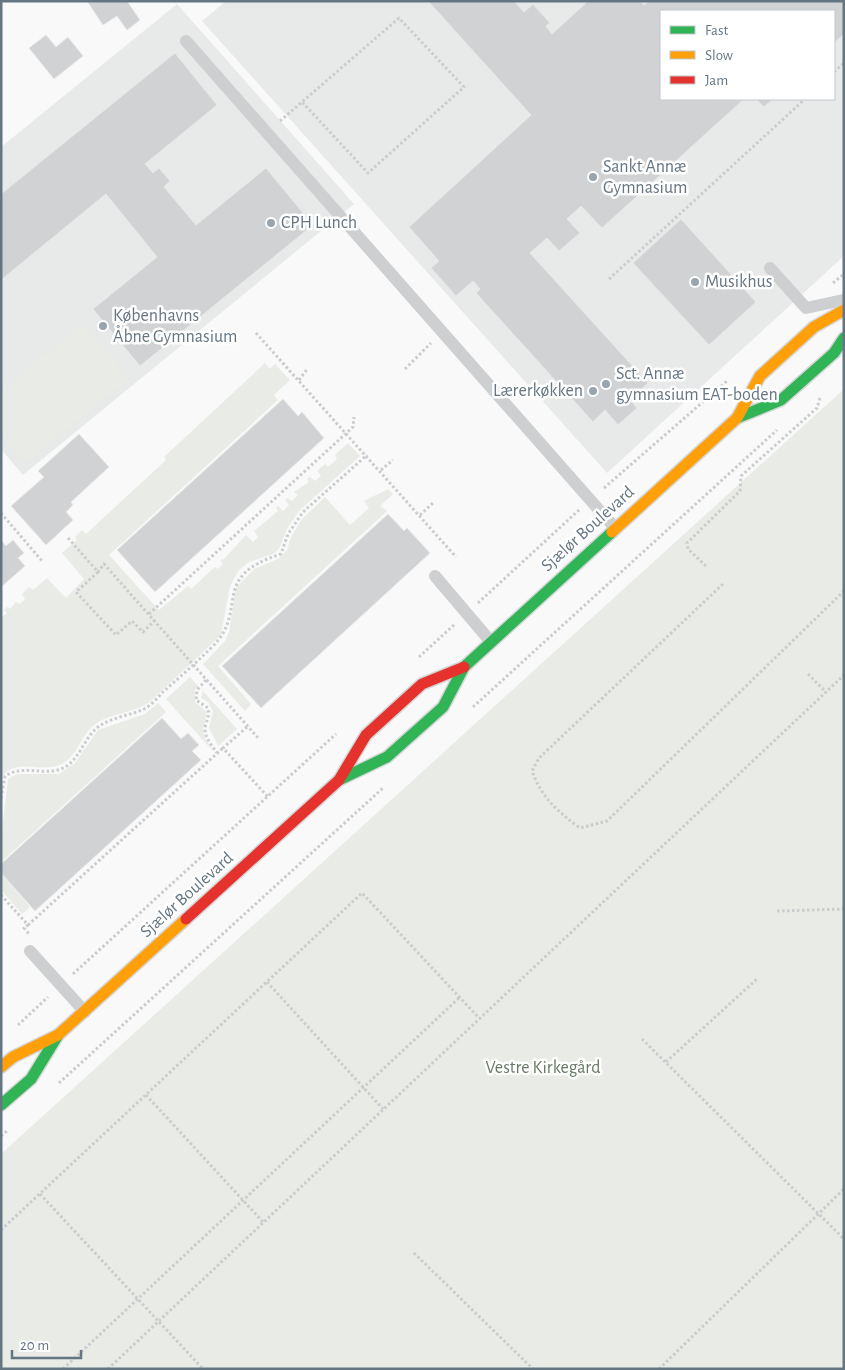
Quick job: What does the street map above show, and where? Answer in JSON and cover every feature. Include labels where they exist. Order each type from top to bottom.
[{"type":"street","name":"Sjælør Boulevard","points":[[339,780],[387,757],[443,707],[464,667],[736,418],[760,376],[814,327],[844,310]]},
{"type":"street","name":"Sjælør Boulevard","points":[[736,418],[781,400],[834,352],[844,338]]},
{"type":"street","name":"Sjælør Boulevard","points":[[1,1067],[12,1057],[58,1035],[85,1012],[339,780],[366,735],[422,684],[464,667]]},
{"type":"street","name":"Sjælør Boulevard","points":[[1,1106],[31,1079],[58,1035]]},
{"type":"lane","points":[[186,42],[615,528]]},
{"type":"lane","points":[[770,268],[806,308],[844,300]]},
{"type":"lane","points":[[435,576],[491,642]]},
{"type":"lane","points":[[32,945],[85,1012]]},
{"type":"path","points":[[266,132],[399,18],[464,87],[368,173],[302,102]]},
{"type":"path","points":[[835,71],[844,62]]},
{"type":"path","points":[[609,280],[804,100]]},
{"type":"path","points":[[405,369],[442,332]]},
{"type":"path","points":[[256,333],[367,454],[456,557]]},
{"type":"path","points":[[299,380],[308,368]]},
{"type":"path","points":[[149,614],[353,427],[354,417]]},
{"type":"path","points":[[1,798],[5,776],[16,770],[61,769],[73,760],[89,736],[101,725],[146,708],[194,665],[224,636],[235,585],[245,571],[264,560],[280,554],[288,534],[303,512],[367,454]]},
{"type":"path","points":[[381,470],[393,460]]},
{"type":"path","points":[[706,566],[688,549],[687,544],[740,490],[741,484]]},
{"type":"path","points":[[420,515],[433,503]]},
{"type":"path","points":[[1,513],[42,561]]},
{"type":"path","points":[[68,538],[98,572]]},
{"type":"path","points":[[155,620],[143,632],[132,621],[116,635],[76,592],[104,564],[155,620],[258,739]]},
{"type":"path","points":[[723,584],[539,758],[532,771],[540,791],[566,818],[580,828],[608,821],[844,591]]},
{"type":"path","points":[[808,674],[826,692]]},
{"type":"path","points":[[108,1369],[844,675]]},
{"type":"path","points":[[206,680],[196,690],[196,700],[208,708],[209,715],[205,726],[205,736],[217,753]]},
{"type":"path","points":[[32,945],[24,928],[247,726]]},
{"type":"path","points":[[223,748],[268,796]]},
{"type":"path","points":[[1,1230],[362,893],[479,1018]]},
{"type":"path","points":[[1,895],[28,925]]},
{"type":"path","points":[[777,911],[844,909]]},
{"type":"path","points":[[666,1062],[757,980]]},
{"type":"path","points":[[267,982],[383,1109]]},
{"type":"path","points":[[63,1369],[460,997]]},
{"type":"path","points":[[642,1039],[844,1239]]},
{"type":"path","points":[[146,1095],[264,1222]]},
{"type":"path","points":[[659,1369],[844,1189]]},
{"type":"path","points":[[40,1194],[203,1369]]},
{"type":"path","points":[[414,1253],[533,1369]]},
{"type":"shaded area","name":"Sankt Annæ Gymnasium","points":[[226,1],[844,1],[844,256],[607,473],[202,21]]},
{"type":"shaded area","name":"Københavns Åbne Gymnasium","points":[[177,4],[354,204],[23,475],[1,449],[1,147]]},
{"type":"green space","points":[[84,323],[129,379],[25,463],[1,434],[1,390]]},
{"type":"green space","points":[[265,363],[270,369],[275,364],[290,380],[274,395],[278,400],[109,555],[159,610],[188,586],[191,589],[215,567],[218,569],[223,564],[220,560],[224,559],[246,535],[253,542],[258,537],[254,531],[278,511],[276,508],[278,506],[283,511],[289,505],[285,500],[287,498],[292,501],[298,495],[294,492],[309,482],[307,479],[310,477],[315,481],[321,476],[317,471],[325,464],[328,467],[337,459],[335,455],[348,443],[360,456],[299,511],[287,529],[279,549],[273,554],[249,562],[239,570],[230,586],[221,635],[151,701],[137,709],[106,718],[94,725],[85,735],[74,753],[65,762],[51,767],[14,768],[1,777],[1,618],[7,613],[4,610],[7,607],[10,609],[16,602],[20,604],[25,599],[22,594],[29,587],[33,590],[47,578],[66,598],[84,579],[62,553],[77,540],[75,537],[82,530],[86,534],[166,460],[164,457]]},
{"type":"green space","name":"Vestre Kirkegård","points":[[844,389],[844,1369],[1,1369],[1,1154]]},
{"type":"green space","points":[[388,489],[393,494],[380,506],[387,511],[218,666],[251,704],[245,711],[203,664],[225,641],[229,632],[236,588],[254,569],[278,559],[287,550],[291,537],[302,519],[325,497],[350,525],[369,508],[364,501]]},
{"type":"green space","points":[[190,677],[199,687],[195,690],[195,702],[207,712],[203,730],[205,739],[213,751],[166,699]]},
{"type":"green space","points":[[203,691],[237,729],[218,746],[209,728],[213,711],[208,702],[201,698]]},
{"type":"green space","points":[[158,703],[166,712],[1,862],[1,839],[8,779],[17,774],[59,774],[75,763],[98,730],[145,714]]},
{"type":"green space","points":[[1,874],[30,907],[22,914],[1,890]]},
{"type":"building","points":[[87,1],[127,1],[140,20],[127,30],[117,16],[103,25]]},
{"type":"building","points":[[428,1],[514,1],[524,12],[533,4],[550,23],[546,26],[552,34],[588,1],[640,1],[644,5],[649,1],[844,1],[844,34],[835,42],[835,10],[660,10],[660,100],[743,100],[602,228],[581,206],[567,219],[580,233],[559,251],[547,238],[530,253],[648,383],[630,400],[637,408],[618,425],[605,410],[593,422],[476,293],[480,289],[473,281],[456,296],[431,268],[439,261],[409,227],[531,115]]},
{"type":"building","points":[[46,35],[56,47],[68,37],[83,56],[54,79],[29,48]]},
{"type":"building","points":[[175,53],[217,105],[145,164],[153,173],[159,168],[170,181],[164,187],[196,225],[266,168],[313,225],[140,366],[93,309],[157,257],[106,194],[1,280],[1,194]]},
{"type":"building","points":[[757,100],[772,100],[764,107]]},
{"type":"building","name":"Musikhus","points":[[681,219],[756,302],[709,345],[633,263]]},
{"type":"building","points":[[283,399],[298,416],[302,412],[324,438],[155,592],[117,550]]},
{"type":"building","points":[[79,434],[109,467],[71,502],[73,505],[66,512],[73,520],[46,545],[11,506],[44,477],[38,471]]},
{"type":"building","points":[[388,514],[404,531],[407,528],[430,553],[261,708],[222,666]]},
{"type":"building","points":[[1,540],[6,546],[13,540],[24,553],[18,558],[25,566],[1,587]]},
{"type":"building","points":[[162,718],[181,739],[188,733],[199,745],[192,751],[201,760],[35,911],[1,873],[1,864]]},
{"type":"traffic: fast","points":[[737,418],[781,400],[834,353],[844,338]]},
{"type":"traffic: fast","points":[[339,780],[387,757],[443,707],[464,667],[612,532]]},
{"type":"traffic: fast","points":[[1,1105],[31,1079],[58,1035]]},
{"type":"traffic: slow","points":[[612,532],[737,418],[760,376],[814,327],[844,310]]},
{"type":"traffic: slow","points":[[1,1067],[13,1057],[58,1035],[186,919]]},
{"type":"traffic: jam","points":[[186,919],[339,780],[366,735],[422,684],[464,667]]},
{"type":"place","name":"Sankt Annæ Gymnasium","points":[[593,177]]},
{"type":"place","name":"CPH Lunch","points":[[271,223]]},
{"type":"place","name":"Musikhus","points":[[695,282]]},
{"type":"place","name":"Københavns Åbne Gymnasium","points":[[103,326]]},
{"type":"place","name":"Sct. Annæ gymnasium EAT-boden","points":[[606,384]]},
{"type":"place","name":"Lærerkøkken","points":[[593,391]]}]
